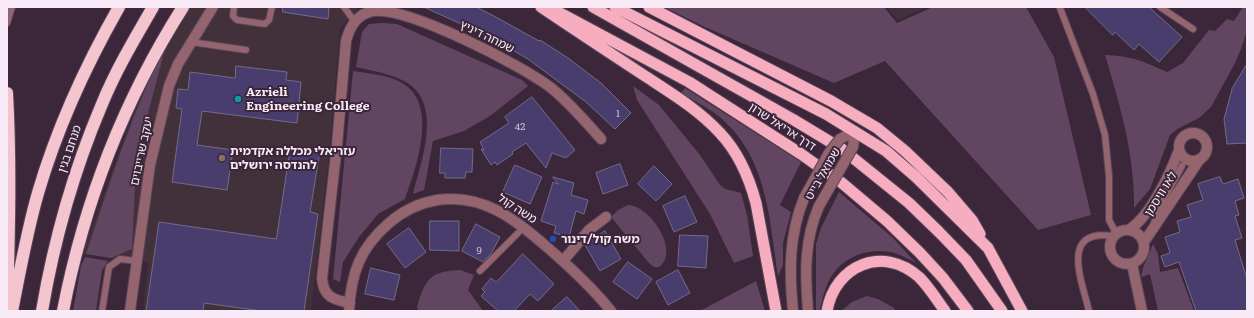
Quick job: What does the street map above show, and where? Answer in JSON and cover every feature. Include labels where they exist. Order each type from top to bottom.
[{"type":"highway","name":"מנחם בגין","points":[[12,311],[30,224],[48,162],[86,70],[119,7]]},
{"type":"highway","name":"מנחם בגין","points":[[42,311],[61,221],[96,118],[119,68],[153,7]]},
{"type":"highway","points":[[63,311],[74,260],[97,182],[136,89],[183,7]]},
{"type":"highway","points":[[540,7],[690,107],[720,133],[730,144],[745,171],[754,197],[776,311]]},
{"type":"highway","name":"דרך אריאל שרון","points":[[549,7],[689,82],[801,154],[842,183],[887,220],[920,253],[943,278],[968,311]]},
{"type":"highway","name":"דרך אריאל שרון","points":[[593,7],[794,120],[842,149],[908,203],[939,232],[966,260],[1002,311]]},
{"type":"highway","points":[[615,7],[733,66],[855,130],[902,164],[988,248]]},
{"type":"highway","points":[[627,7],[733,66]]},
{"type":"highway","points":[[648,7],[838,105],[877,128],[905,151],[948,192],[972,220],[1022,311]]},
{"type":"highway","points":[[7,93],[10,172],[7,310]]},
{"type":"highway","points":[[827,311],[834,288],[840,279],[851,270],[864,264],[877,262],[899,265],[919,278],[946,311]]},
{"type":"street","name":"יעקב שרייבוים","points":[[130,311],[150,165],[169,86],[178,64],[213,7]]},
{"type":"street","name":"שמחה דיניץ","points":[[354,22],[366,13],[390,12],[408,16],[454,35],[520,67],[550,87],[576,111],[601,139]]},
{"type":"street","points":[[350,307],[332,299],[329,296],[323,289],[322,278],[337,146],[346,41],[351,26],[354,22]]},
{"type":"street","name":"שמואל בייט","points":[[793,311],[790,280],[790,253],[795,224],[804,198],[829,153],[840,139],[855,130]]},
{"type":"street","name":"שמואל בייט","points":[[808,311],[805,277],[807,247],[811,227],[819,206],[853,147],[855,130]]},
{"type":"street","points":[[1195,134],[1200,136],[1206,143],[1207,147],[1206,152],[1196,161],[1188,160],[1179,150],[1180,142],[1186,135],[1195,134]]},
{"type":"street","name":"לאו וויסמן","points":[[1130,229],[1141,220],[1150,208],[1179,150]]},
{"type":"street","name":"לאו וויסמן","points":[[1144,242],[1171,205],[1187,176],[1200,159]]},
{"type":"street","name":"משה קול","points":[[350,307],[356,269],[367,246],[390,222],[401,213],[416,206],[441,200],[467,199],[478,202],[502,213],[523,228],[588,284],[611,311]]},
{"type":"street","points":[[563,261],[589,230],[606,217]]},
{"type":"street","points":[[1130,229],[1139,234],[1144,242],[1144,253],[1141,258],[1132,264],[1121,263],[1113,256],[1110,246],[1115,234],[1130,229]]},
{"type":"street","points":[[1132,264],[1142,311]]},
{"type":"lane","points":[[7,23],[12,7]]},
{"type":"lane","points":[[234,7],[233,16],[236,20],[265,24],[270,20],[272,7]]},
{"type":"lane","points":[[344,7],[354,22]]},
{"type":"lane","points":[[1160,7],[1193,30]]},
{"type":"lane","points":[[1060,8],[1093,94],[1105,135],[1109,176],[1109,220],[1115,234],[1098,234],[1087,238],[1079,248],[1078,262],[1089,311]]},
{"type":"lane","points":[[191,42],[246,50]]},
{"type":"lane","points":[[1151,232],[1161,204],[1182,166]]},
{"type":"lane","points":[[1141,220],[1161,204]]},
{"type":"lane","points":[[480,272],[523,228]]},
{"type":"lane","points":[[102,311],[109,268],[120,259],[136,261]]},
{"type":"shaded area","name":"עזריאלי מכללה אקדמית להנדסה ירושלים","points":[[190,7],[357,7],[357,10],[340,28],[330,146],[311,311],[143,311],[148,262],[82,254],[134,111],[183,16]]},
{"type":"shaded area","points":[[664,7],[884,7],[897,23],[933,7],[1026,7],[1054,57],[1091,215],[1038,230],[885,61],[834,83],[705,27]]},
{"type":"shaded area","points":[[887,7],[928,7],[898,20]]},
{"type":"shaded area","points":[[1243,7],[1247,7],[1247,31],[1235,63],[1211,107],[1199,118],[1179,128],[1170,135],[1150,189],[1134,208],[1132,169],[1126,131],[1105,55],[1137,60],[1167,72],[1183,63],[1209,30],[1215,31],[1227,19],[1234,21]]},
{"type":"shaded area","points":[[369,24],[397,24],[522,80],[528,86],[490,116],[464,131],[433,141],[424,190],[413,194],[424,152],[427,121],[425,107],[419,94],[409,84],[383,73],[356,67],[362,32]]},
{"type":"shaded area","points":[[166,45],[141,140],[135,185],[132,249],[111,258],[86,254],[132,122]]},
{"type":"shaded area","points":[[353,71],[392,78],[399,81],[411,90],[418,101],[422,114],[422,129],[418,159],[405,199],[378,214],[359,237],[343,262],[340,282],[333,279]]},
{"type":"shaded area","points":[[633,86],[659,105],[700,155],[720,185],[725,189],[741,193],[747,215],[753,256],[734,263],[710,214],[637,100]]},
{"type":"shaded area","points":[[685,88],[801,162],[780,205],[791,212],[783,243],[783,265],[778,276],[768,208],[755,165],[745,146],[731,128],[713,112],[681,93]]},
{"type":"shaded area","points":[[839,192],[893,238],[916,263],[889,252],[873,251],[857,255],[843,263],[833,273],[822,300],[820,311],[816,311],[816,244],[821,228]]},
{"type":"shaded area","points":[[628,205],[637,207],[645,213],[660,230],[665,241],[667,251],[665,260],[659,267],[654,267],[649,263],[611,217],[618,210]]},
{"type":"shaded area","points":[[1153,244],[1158,254],[1160,272],[1178,268],[1194,311],[1158,311],[1150,274],[1141,277]]},
{"type":"shaded area","points":[[85,257],[108,261],[102,270],[96,311],[73,311],[81,266]]},
{"type":"shaded area","points":[[460,270],[474,275],[468,290],[483,311],[419,311],[417,307],[420,297],[426,283],[430,278],[442,272]]},
{"type":"shaded area","points":[[756,281],[765,311],[700,311]]},
{"type":"shaded area","points":[[867,296],[878,299],[894,308],[895,311],[841,311],[852,302]]},
{"type":"building","points":[[283,7],[329,7],[328,19],[283,12]]},
{"type":"building","points":[[424,7],[476,7],[494,16],[539,41],[540,40],[568,58],[601,83],[631,113],[615,129],[586,102],[528,59],[494,39]]},
{"type":"building","points":[[1085,7],[1149,7],[1182,37],[1159,62],[1139,44],[1134,50],[1115,32],[1113,35]]},
{"type":"building","points":[[1247,64],[1247,143],[1227,144],[1224,119],[1232,89]]},
{"type":"building","name":"Azrieli Engineering College","points":[[236,66],[287,72],[286,80],[301,82],[297,123],[202,111],[197,145],[233,150],[227,190],[172,182],[182,109],[176,108],[178,89],[188,90],[190,72],[235,78]]},
{"type":"building","points":[[532,97],[575,150],[566,158],[552,153],[546,168],[526,143],[512,152],[513,154],[497,165],[495,162],[491,165],[481,149],[484,150],[480,142],[509,123],[505,117]]},
{"type":"building","points":[[291,146],[320,151],[310,212],[318,214],[304,311],[262,311],[204,303],[203,311],[146,311],[159,222],[276,239]]},
{"type":"building","points":[[441,148],[473,149],[472,172],[466,172],[465,178],[445,178],[445,173],[440,173]]},
{"type":"building","points":[[620,164],[628,185],[603,194],[596,173]]},
{"type":"building","points":[[515,165],[542,177],[530,204],[503,192]]},
{"type":"building","points":[[654,166],[672,184],[656,201],[638,184]]},
{"type":"building","points":[[553,177],[574,183],[571,195],[588,200],[584,214],[576,211],[569,237],[554,233],[556,226],[541,221],[553,182],[558,184]]},
{"type":"building","points":[[1220,177],[1223,184],[1238,179],[1244,198],[1235,201],[1239,215],[1235,216],[1242,238],[1235,240],[1247,279],[1247,311],[1196,311],[1179,262],[1165,267],[1161,256],[1170,253],[1165,237],[1180,232],[1177,221],[1191,217],[1187,205],[1203,200],[1198,184]]},
{"type":"building","points":[[685,196],[697,222],[674,232],[663,206]]},
{"type":"building","points":[[430,221],[459,221],[459,251],[430,250]]},
{"type":"building","points":[[476,224],[500,237],[491,254],[483,262],[462,251]]},
{"type":"building","points":[[409,228],[426,252],[405,268],[387,244]]},
{"type":"building","points":[[605,231],[621,259],[600,271],[585,245]]},
{"type":"building","points":[[680,235],[708,236],[706,268],[678,266]]},
{"type":"building","points":[[523,254],[554,284],[538,301],[530,294],[514,311],[498,311],[481,296],[485,292],[482,289],[491,278],[496,282]]},
{"type":"building","points":[[628,262],[652,279],[637,299],[613,282]]},
{"type":"building","points":[[371,268],[400,275],[394,300],[365,294]]},
{"type":"building","points":[[678,270],[690,293],[668,305],[656,282]]},
{"type":"building","points":[[567,297],[580,311],[551,311]]},
{"type":"place","name":"Azrieli Engineering College","points":[[238,99]]},
{"type":"place","name":"עזריאלי מכללה אקדמית להנדסה ירושלים","points":[[222,158]]},
{"type":"place","name":"משה קול/דינור","points":[[553,239]]}]
